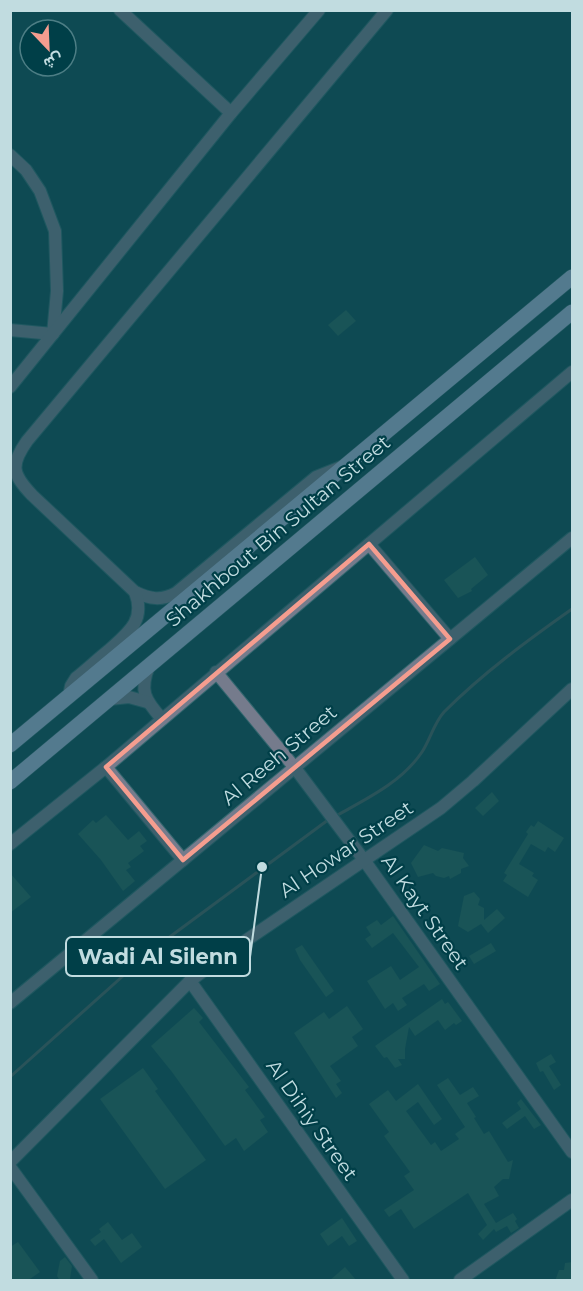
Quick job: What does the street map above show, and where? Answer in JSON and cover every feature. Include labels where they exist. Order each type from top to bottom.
[{"type":"main road","name":"Shakhbout Bin Sultan Street","points":[[10,745],[573,277]]},
{"type":"main road","name":"Shakhbout Bin Sultan Street","points":[[10,782],[573,312]]},
{"type":"street","points":[[120,10],[231,113]]},
{"type":"street","points":[[10,387],[231,113],[319,10]]},
{"type":"street","points":[[344,466],[316,477],[176,593],[169,597],[153,598],[135,592],[20,483],[14,469],[18,454],[387,10]]},
{"type":"street","points":[[10,155],[26,170],[40,191],[55,231],[57,291],[53,334]]},
{"type":"street","points":[[10,330],[53,334]]},
{"type":"street","points":[[10,844],[106,767],[573,372]]},
{"type":"street","name":"Al Reeh Street","points":[[10,1003],[573,537]]},
{"type":"street","points":[[369,544],[450,639]]},
{"type":"street","points":[[69,696],[76,678],[125,636],[134,625],[138,612],[135,592]]},
{"type":"street","points":[[149,666],[144,684],[147,702],[162,719]]},
{"type":"street","name":"Al Kayt Street","points":[[216,672],[295,768],[354,846],[573,1152]]},
{"type":"street","name":"Al Howar Street","points":[[10,1162],[190,981],[223,956],[416,826],[473,782],[573,689]]},
{"type":"street","points":[[110,699],[129,697],[147,702]]},
{"type":"street","points":[[106,767],[183,860]]},
{"type":"street","name":"Al Dihiy Street","points":[[190,981],[403,1281]]},
{"type":"street","points":[[10,1167],[92,1281]]},
{"type":"street","points":[[460,1281],[573,1200]]},
{"type":"highlighted area","points":[[369,544],[450,639],[183,860],[106,767]]},
{"type":"building","points":[[346,310],[356,321],[338,336],[328,325]]},
{"type":"building","points":[[475,557],[488,575],[471,589],[472,591],[458,598],[444,580]]},
{"type":"building","points":[[492,792],[499,801],[483,816],[475,808]]},
{"type":"building","points":[[106,815],[128,840],[139,831],[147,841],[140,846],[144,851],[128,863],[131,867],[126,870],[135,881],[123,891],[101,860],[78,834],[93,820],[96,823]]},
{"type":"building","points":[[538,821],[564,838],[555,852],[548,847],[545,852],[531,844],[519,864],[534,873],[532,876],[538,880],[528,897],[503,881],[507,875],[504,873],[528,834],[526,832]]},
{"type":"building","points":[[424,845],[438,851],[442,848],[464,853],[463,858],[469,866],[461,869],[461,873],[450,879],[449,876],[444,878],[433,873],[418,877],[411,863]]},
{"type":"building","points":[[10,873],[31,897],[10,913]]},
{"type":"building","points":[[474,892],[480,899],[478,905],[484,908],[484,920],[497,909],[505,918],[488,933],[481,924],[468,932],[458,926],[464,896]]},
{"type":"building","points":[[393,916],[440,984],[429,991],[424,984],[402,998],[407,1005],[398,1011],[393,1003],[385,1009],[367,981],[391,966],[400,980],[419,967],[393,933],[372,948],[365,939],[371,935],[366,927],[377,920],[381,925]]},
{"type":"building","points":[[491,943],[496,951],[474,964],[469,956]]},
{"type":"building","points":[[302,945],[334,991],[326,997],[300,960],[295,949]]},
{"type":"building","points":[[442,999],[445,1004],[448,1002],[462,1021],[456,1025],[454,1023],[445,1030],[438,1020],[415,1036],[409,1027],[405,1059],[398,1059],[402,1065],[395,1068],[375,1046]]},
{"type":"building","points":[[347,1006],[363,1029],[352,1037],[358,1046],[330,1066],[341,1081],[336,1084],[342,1093],[336,1098],[294,1033],[324,1012],[329,1019]]},
{"type":"building","points":[[194,1008],[203,1018],[199,1022],[249,1087],[245,1090],[265,1117],[260,1120],[268,1132],[244,1151],[236,1138],[225,1146],[151,1046]]},
{"type":"building","points":[[551,1054],[556,1062],[549,1066],[561,1085],[554,1090],[536,1063]]},
{"type":"building","points":[[143,1068],[158,1089],[155,1091],[206,1160],[165,1189],[100,1099]]},
{"type":"building","points":[[448,1078],[460,1095],[473,1087],[479,1096],[467,1103],[476,1117],[474,1118],[484,1134],[489,1131],[508,1162],[513,1160],[509,1179],[503,1179],[494,1187],[499,1196],[484,1204],[496,1223],[513,1213],[519,1228],[511,1233],[507,1226],[496,1232],[494,1229],[483,1240],[478,1234],[487,1225],[468,1193],[414,1229],[401,1209],[389,1217],[384,1210],[414,1190],[404,1176],[410,1172],[384,1136],[389,1132],[369,1104],[388,1090],[396,1101],[418,1084],[442,1119],[434,1125],[418,1102],[406,1111],[431,1145],[435,1142],[441,1151],[459,1139],[455,1134],[465,1127],[437,1085]]},
{"type":"building","points":[[521,1099],[541,1125],[534,1129],[525,1116],[507,1129],[502,1123],[521,1109],[517,1103]]},
{"type":"building","points":[[342,1218],[357,1241],[349,1246],[342,1236],[328,1246],[320,1234]]},
{"type":"building","points":[[108,1222],[122,1240],[132,1233],[142,1247],[121,1263],[104,1239],[95,1246],[90,1240],[101,1232],[99,1229]]},
{"type":"building","points":[[18,1242],[40,1272],[27,1281],[10,1281],[10,1247]]},
{"type":"building","points":[[65,1257],[72,1266],[70,1279],[60,1281],[57,1276],[60,1261]]},
{"type":"building","points":[[573,1262],[573,1281],[555,1281],[559,1270],[564,1270],[565,1263]]},
{"type":"building","points":[[345,1267],[357,1281],[329,1281]]},
{"type":"waterway","points":[[334,817],[370,797],[404,773],[422,752],[444,712],[490,670],[572,609]]},
{"type":"waterway","points":[[10,1077],[152,950],[328,820]]},
{"type":"place","name":"Wadi Al Silenn","points":[[262,867]]}]
